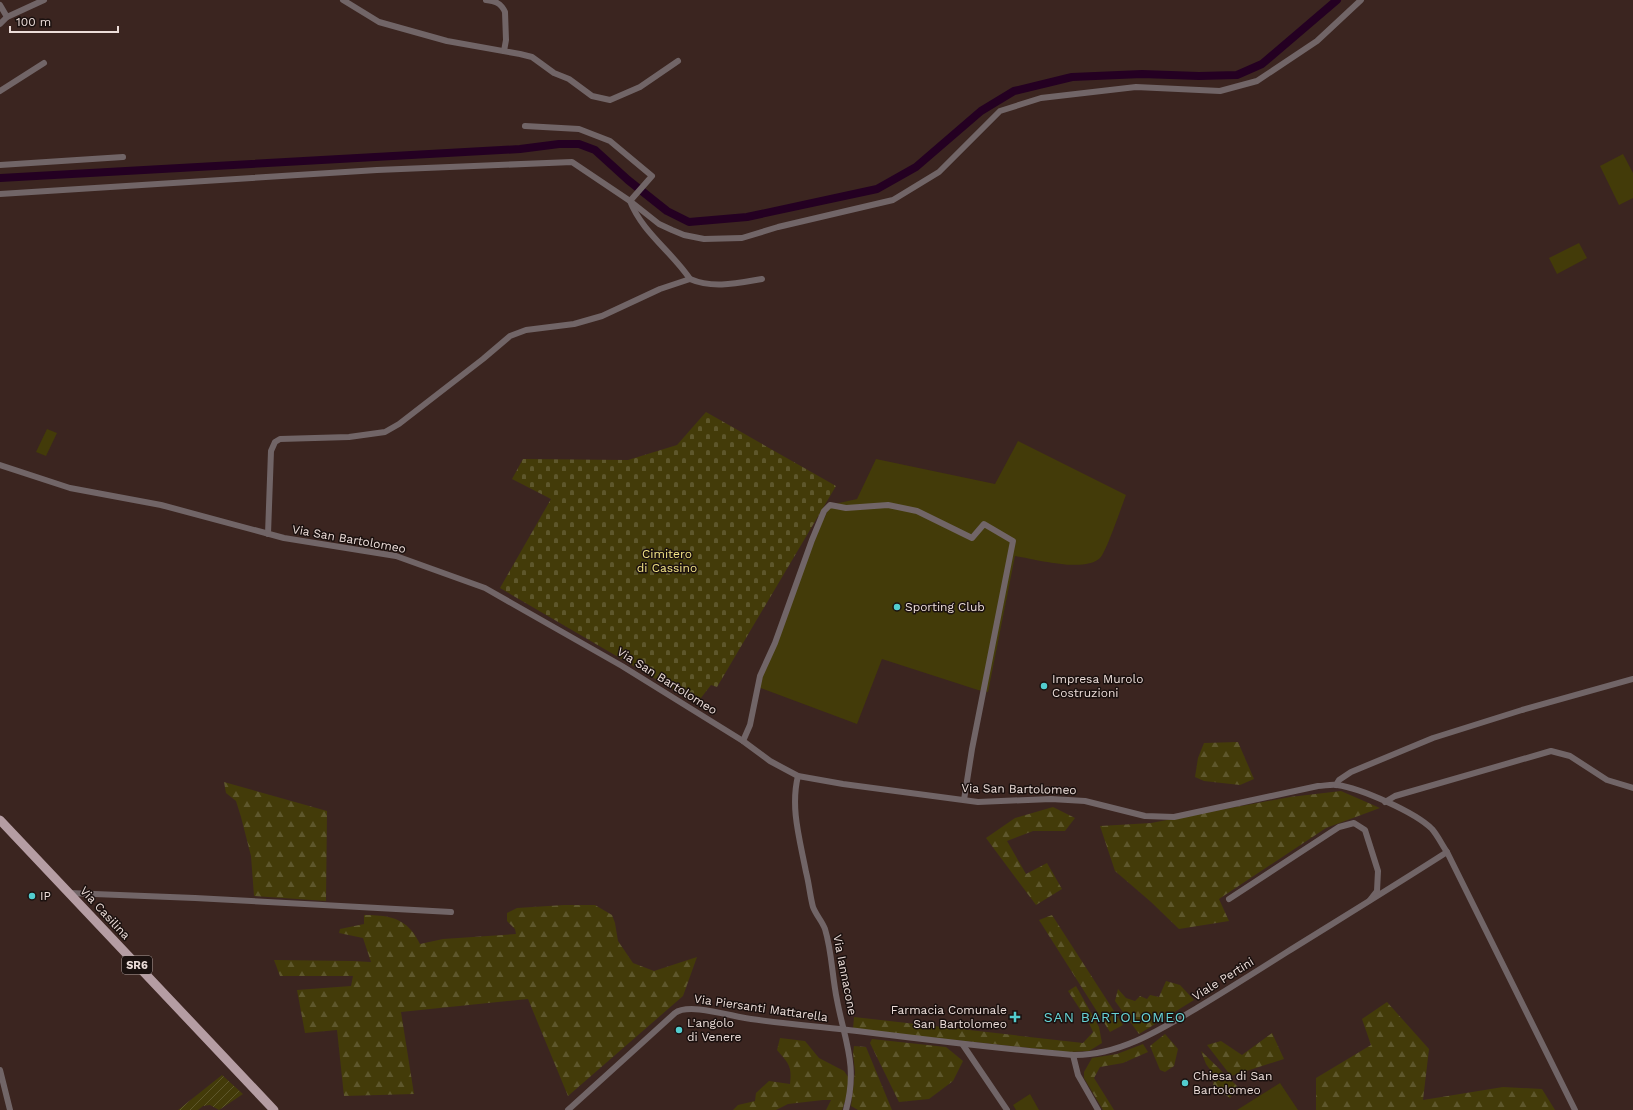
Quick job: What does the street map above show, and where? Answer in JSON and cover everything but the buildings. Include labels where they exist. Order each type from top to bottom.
[{"type":"main road","name":"Via Casilina","points":[[0,820],[274,1110]]},
{"type":"street","points":[[0,24],[7,17],[44,0]]},
{"type":"street","points":[[343,0],[380,22],[447,41],[532,57],[554,73],[569,79],[592,96],[610,100],[640,87],[678,61]]},
{"type":"street","points":[[486,0],[501,5],[505,12],[506,40],[504,51]]},
{"type":"street","points":[[0,194],[369,170],[572,162],[630,201],[659,224],[684,235],[704,239],[742,238],[778,227],[893,200],[939,172],[1000,111],[1041,98],[1136,87],[1220,91],[1258,81],[1317,41],[1361,0]]},
{"type":"street","points":[[0,5],[7,17]]},
{"type":"street","points":[[0,91],[44,63]]},
{"type":"street","points":[[525,126],[579,129],[610,141],[652,176],[630,201]]},
{"type":"street","points":[[0,165],[123,157]]},
{"type":"street","points":[[630,201],[635,214],[682,267],[690,279],[698,283],[726,285],[762,279]]},
{"type":"street","points":[[268,534],[272,452],[275,442],[280,439],[349,437],[385,432],[412,415],[484,359],[510,336],[526,330],[574,324],[602,316],[660,289],[690,279]]},
{"type":"street","name":"Via San Bartolomeo","points":[[0,465],[70,488],[161,505],[284,538],[396,556],[485,588],[622,666],[743,741],[770,762],[798,776],[843,784],[978,802],[1051,799],[1085,801],[1145,816],[1174,817],[1318,786],[1336,785],[1354,789],[1385,802],[1422,821],[1432,829],[1447,852],[1575,1110]]},
{"type":"street","points":[[743,741],[750,725],[760,676],[775,643],[812,540],[824,511],[830,505],[846,508],[888,504],[917,511],[972,538],[984,524],[1013,541],[972,749],[964,800]]},
{"type":"street","points":[[1336,785],[1339,780],[1352,772],[1433,738],[1522,710],[1633,679]]},
{"type":"street","points":[[1385,802],[1395,796],[1551,751],[1570,756],[1607,780],[1633,788]]},
{"type":"street","name":"Via Iannacone","points":[[798,776],[794,797],[796,820],[813,907],[826,932],[833,963],[837,1000],[847,1040],[852,1082],[846,1110]]},
{"type":"street","points":[[1229,899],[1339,827],[1354,823],[1365,830],[1378,871],[1377,891],[1368,903]]},
{"type":"street","name":"Viale Pertini","points":[[845,1030],[963,1045],[1073,1055],[1086,1055],[1121,1046],[1160,1030],[1368,903],[1447,852]]},
{"type":"street","points":[[69,893],[195,898],[451,912]]},
{"type":"street","name":"Via Piersanti Mattarella","points":[[568,1110],[670,1018],[682,1009],[693,1009],[769,1022],[845,1030]]},
{"type":"street","points":[[963,1045],[1008,1110]]},
{"type":"street","points":[[1073,1055],[1078,1075],[1098,1110]]},
{"type":"street","points":[[0,1070],[10,1110]]},
{"type":"green space","points":[[1623,154],[1633,173],[1633,198],[1619,205],[1600,166]]},
{"type":"green space","points":[[1579,243],[1587,258],[1557,274],[1549,258]]},
{"type":"green space","name":"Cimitero di Cassino","points":[[706,412],[836,486],[717,687],[711,685],[697,703],[500,588],[551,499],[512,479],[523,459],[628,460],[677,445]]},
{"type":"green space","points":[[47,429],[57,433],[46,456],[36,452]]},
{"type":"green space","name":"Sporting Club","points":[[1018,441],[1126,495],[1103,554],[1100,558],[1093,562],[1072,565],[1059,564],[1015,556],[988,692],[882,659],[857,724],[758,687],[823,519],[830,505],[857,499],[876,459],[995,484]]},
{"type":"green space","points":[[1238,742],[1254,779],[1240,785],[1204,781],[1195,777],[1198,758],[1204,743]]},
{"type":"green space","points":[[224,782],[327,811],[326,901],[254,896],[251,856],[241,817],[236,801],[226,793]]},
{"type":"green space","points":[[1341,791],[1380,808],[1326,828],[1219,899],[1229,921],[1179,929],[1151,902],[1115,871],[1100,826],[1151,823],[1290,797]]},
{"type":"green space","points":[[1053,807],[1075,818],[1065,831],[1033,831],[1007,841],[1026,874],[1047,863],[1062,889],[1036,905],[986,838],[1015,818]]},
{"type":"green space","points":[[595,905],[612,915],[618,941],[633,963],[654,971],[697,957],[683,996],[568,1096],[528,999],[401,1012],[414,1094],[344,1096],[337,1030],[305,1033],[297,990],[351,986],[353,976],[280,976],[274,960],[371,962],[363,938],[339,933],[340,929],[364,924],[364,915],[389,917],[401,922],[406,925],[415,935],[420,944],[443,939],[516,934],[515,929],[507,921],[507,913],[517,908]]},
{"type":"green space","points":[[1052,915],[1123,1025],[1110,1032],[1039,920]]},
{"type":"green space","points":[[1166,981],[1180,985],[1194,1000],[1139,1034],[1115,1001],[1118,989],[1126,998],[1135,1001],[1140,996],[1147,999],[1150,995],[1159,997]]},
{"type":"green space","points":[[1076,986],[1099,1027],[1102,1043],[1089,1051],[1067,1052],[853,1029],[854,1017],[1083,1043],[1093,1032],[1089,1023],[1068,991]]},
{"type":"green space","points":[[1387,1002],[1429,1049],[1423,1100],[1503,1087],[1542,1089],[1555,1110],[1316,1110],[1316,1078],[1371,1045],[1362,1019]]},
{"type":"green space","points":[[1272,1033],[1284,1059],[1231,1076],[1207,1045],[1221,1041],[1242,1055]]},
{"type":"green space","points":[[1165,1034],[1178,1049],[1174,1066],[1165,1072],[1160,1070],[1150,1046]]},
{"type":"green space","points":[[780,1038],[805,1041],[819,1058],[844,1071],[849,1078],[847,1096],[842,1110],[826,1110],[831,1100],[823,1100],[788,1104],[776,1110],[733,1110],[738,1105],[755,1101],[756,1093],[769,1081],[790,1084],[789,1066],[777,1050]]},
{"type":"green space","points":[[872,1039],[946,1047],[963,1061],[953,1081],[929,1099],[899,1102],[870,1043]]},
{"type":"green space","points":[[1143,1044],[1148,1052],[1123,1063],[1100,1067],[1094,1078],[1114,1110],[1103,1110],[1084,1078],[1084,1072],[1092,1058],[1117,1054]]},
{"type":"green space","points":[[854,1046],[866,1047],[892,1110],[858,1110],[851,1106],[855,1072],[853,1053]]},
{"type":"green space","points":[[1201,1051],[1238,1087],[1230,1098],[1213,1087],[1214,1075],[1206,1064]]},
{"type":"green space","points":[[222,1075],[243,1094],[219,1110],[210,1105],[203,1106],[198,1110],[178,1110]]},
{"type":"green space","points":[[1280,1083],[1298,1110],[1237,1110]]},
{"type":"green space","points":[[1030,1094],[1039,1110],[1016,1110],[1013,1105]]},
{"type":"waterway","points":[[0,178],[520,149],[559,144],[579,144],[595,150],[628,180],[667,211],[689,222],[747,217],[877,189],[916,167],[981,111],[1014,91],[1072,77],[1142,74],[1199,76],[1237,75],[1262,64],[1337,0]]},
{"type":"place","name":"Sporting Club","points":[[897,607]]},
{"type":"place","name":"Impresa Murolo Costruzioni","points":[[1044,686]]},
{"type":"place","name":"IP","points":[[32,896]]},
{"type":"place","name":"Farmacia Comunale San Bartolomeo","points":[[1015,1017]]},
{"type":"place","name":"L'angolo di Venere","points":[[679,1030]]},
{"type":"place","name":"Chiesa di San Bartolomeo","points":[[1185,1083]]},
{"type":"district","name":"SAN BARTOLOMEO","points":[[1115,1017]]}]
